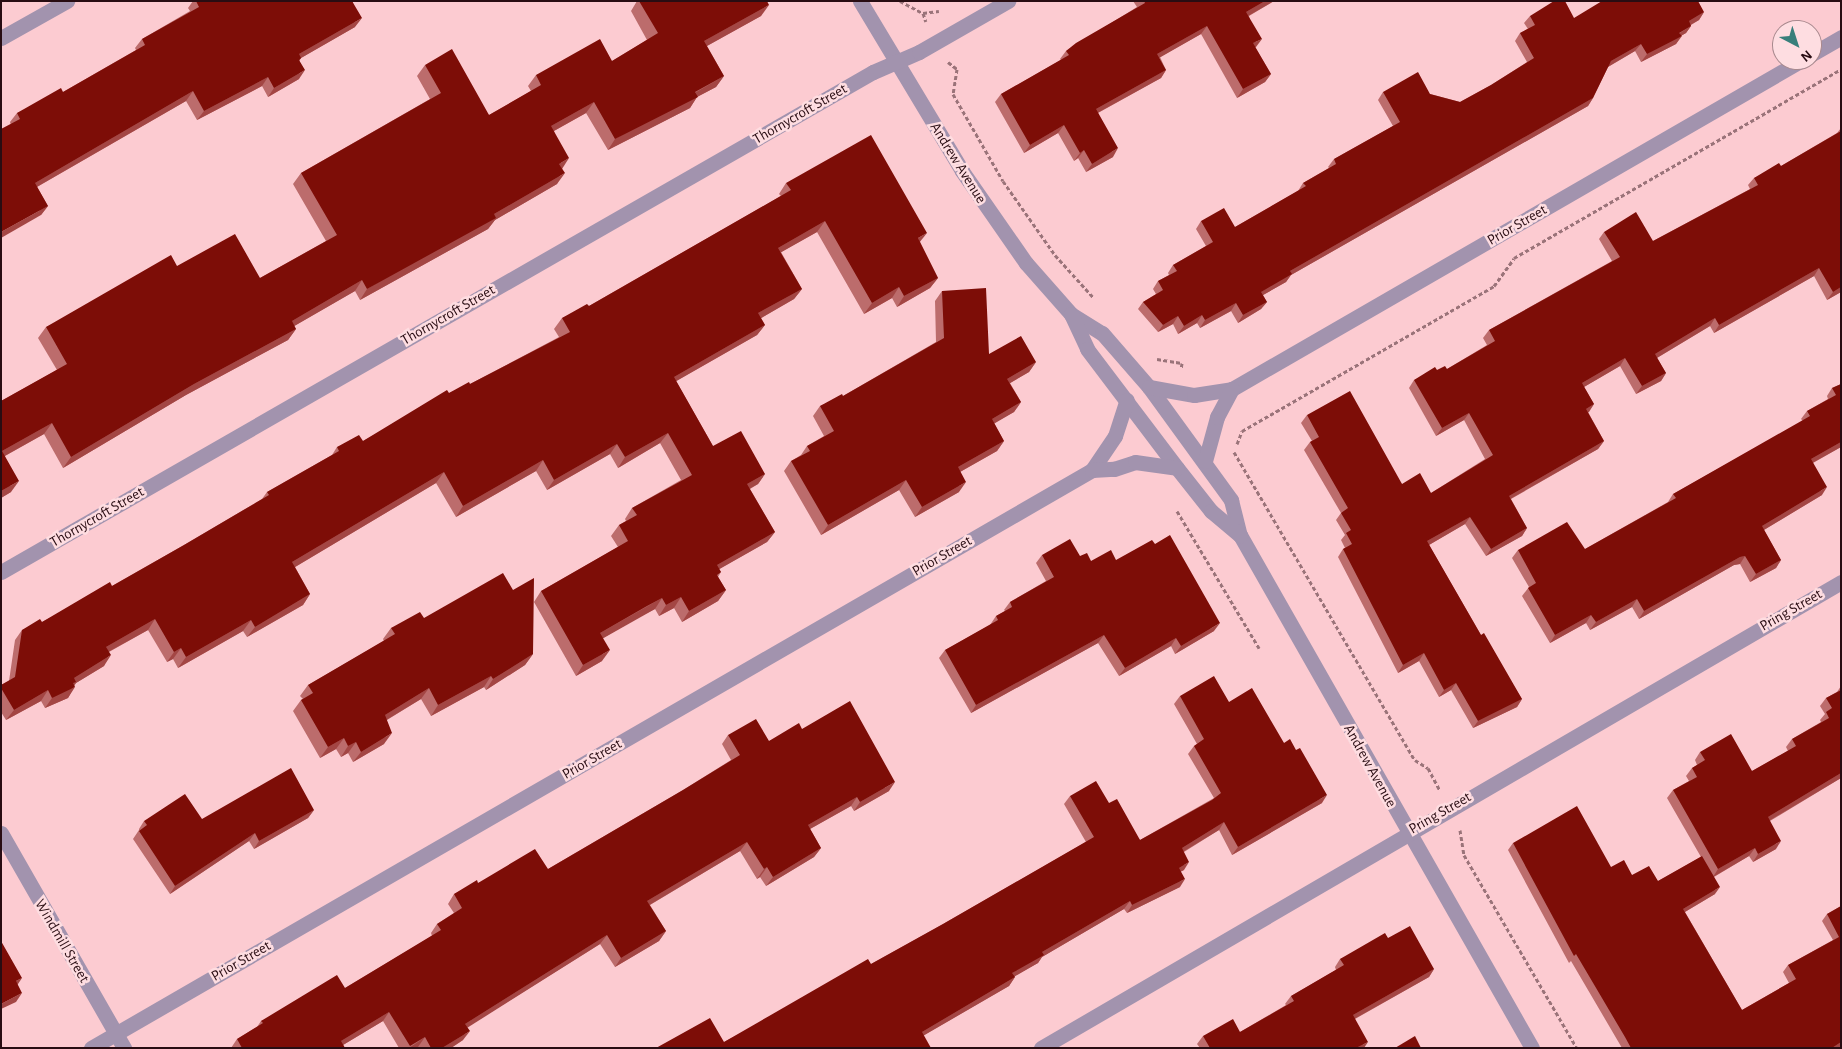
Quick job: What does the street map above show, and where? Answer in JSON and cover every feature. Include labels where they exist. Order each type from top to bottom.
[{"type":"street","points":[[1,38],[66,1]]},
{"type":"street","name":"Andrew Avenue","points":[[860,1],[991,216],[1026,263],[1071,314],[1087,349],[1210,511],[1240,535]]},
{"type":"street","name":"Thornycroft Street","points":[[1,572],[864,77],[897,63],[1008,1]]},
{"type":"street","points":[[1822,48],[1841,38]]},
{"type":"street","name":"Prior Street","points":[[1149,387],[1194,395],[1232,390],[1785,70]]},
{"type":"street","name":"Andrew Avenue","points":[[1071,314],[1102,333],[1149,387],[1205,461],[1231,500],[1240,535],[1407,832],[1532,1048]]},
{"type":"street","points":[[1205,461],[1217,417],[1232,390]]},
{"type":"street","name":"Prior Street","points":[[91,1048],[1092,470],[1115,436],[1127,400]]},
{"type":"street","name":"Prior Street","points":[[1092,470],[1114,469],[1135,462],[1177,468]]},
{"type":"street","name":"Pring Street","points":[[1041,1048],[1407,832],[1841,582]]},
{"type":"street","name":"Windmill Street","points":[[1,833],[124,1048]]},
{"type":"path","points":[[900,1],[923,13],[924,19]]},
{"type":"path","points":[[950,64],[957,69],[953,94],[1003,181],[1055,256],[1095,299]]},
{"type":"path","points":[[1439,789],[1428,768],[1415,760],[1234,452],[1242,431],[1494,286],[1514,258],[1841,69]]},
{"type":"path","points":[[1147,357],[1182,363],[1180,377]]},
{"type":"path","points":[[1174,505],[1258,648]]},
{"type":"path","points":[[1458,826],[1463,834],[1464,855],[1578,1048]]},
{"type":"building","points":[[196,1],[352,1],[362,18],[299,54],[301,58],[299,60],[305,70],[274,88],[268,77],[204,111],[193,91],[35,183],[48,206],[1,232],[1,129],[20,119],[17,113],[61,88],[63,92],[145,45],[142,39],[199,7]]},
{"type":"building","points":[[639,1],[767,1],[769,5],[704,41],[724,76],[695,92],[698,97],[615,139],[594,102],[551,126],[569,158],[559,164],[565,173],[494,214],[496,218],[367,289],[362,280],[292,321],[296,329],[194,384],[71,457],[52,423],[2,451],[19,481],[1,491],[1,401],[67,364],[46,327],[171,255],[177,266],[235,234],[260,278],[337,235],[301,173],[441,93],[425,65],[452,49],[489,115],[541,85],[536,75],[600,39],[612,61],[658,33]]},
{"type":"building","points":[[1144,1],[1265,1],[1246,12],[1262,39],[1253,43],[1271,74],[1243,89],[1207,26],[1157,54],[1166,70],[1096,109],[1118,148],[1092,164],[1084,150],[1080,153],[1064,125],[1030,145],[1001,94],[1069,55],[1066,51],[1076,43],[1145,3]]},
{"type":"building","points":[[1554,1],[1565,1],[1574,18],[1602,1],[1698,1],[1704,12],[1689,21],[1691,26],[1679,33],[1682,36],[1647,54],[1641,44],[1611,61],[1593,98],[1290,271],[1292,274],[1261,292],[1267,302],[1243,315],[1236,303],[1205,320],[1202,315],[1184,326],[1178,316],[1163,325],[1143,302],[1163,290],[1158,281],[1177,271],[1173,265],[1213,242],[1201,221],[1224,208],[1235,227],[1306,186],[1303,183],[1336,164],[1334,159],[1400,122],[1383,92],[1418,72],[1430,94],[1460,102],[1534,58],[1520,33],[1535,25],[1530,16]]},
{"type":"building","points":[[1841,131],[1841,287],[1833,292],[1819,268],[1719,325],[1715,318],[1655,354],[1666,373],[1642,386],[1625,358],[1582,383],[1594,404],[1586,409],[1604,441],[1509,496],[1527,528],[1491,549],[1470,517],[1427,541],[1481,635],[1484,633],[1522,699],[1478,721],[1456,683],[1444,690],[1424,653],[1403,665],[1343,549],[1352,544],[1346,533],[1351,530],[1341,513],[1348,508],[1310,442],[1319,437],[1307,415],[1350,391],[1402,484],[1420,473],[1431,493],[1493,455],[1469,413],[1442,428],[1414,380],[1435,367],[1437,370],[1445,366],[1447,369],[1495,341],[1489,330],[1620,257],[1604,232],[1636,212],[1653,241],[1758,185],[1754,178],[1779,163],[1781,166]]},
{"type":"building","points":[[871,135],[927,233],[918,238],[938,278],[904,296],[899,287],[872,303],[825,221],[778,248],[802,289],[758,313],[765,325],[674,377],[713,446],[741,431],[765,474],[747,484],[775,532],[717,565],[721,572],[717,575],[726,590],[689,611],[681,597],[666,605],[662,598],[600,633],[610,650],[583,665],[541,591],[628,541],[619,525],[637,515],[632,508],[692,475],[668,433],[625,457],[617,444],[554,480],[543,460],[463,506],[444,472],[292,562],[310,594],[255,627],[251,620],[186,657],[181,648],[174,652],[155,619],[106,647],[111,655],[74,678],[76,682],[73,683],[75,687],[52,698],[48,690],[14,710],[1,685],[15,677],[22,630],[40,619],[42,622],[110,582],[112,586],[184,545],[269,495],[267,492],[339,451],[337,447],[359,435],[363,441],[447,390],[449,393],[469,382],[470,384],[570,332],[562,318],[587,304],[589,306],[791,190],[786,183]]},
{"type":"building","points":[[986,288],[989,354],[1021,336],[1036,362],[1007,379],[1021,402],[992,419],[1004,441],[958,467],[966,482],[922,507],[906,480],[828,525],[791,461],[810,451],[807,446],[834,431],[820,406],[842,394],[843,396],[944,338],[942,291]]},
{"type":"building","points":[[1841,384],[1841,442],[1811,459],[1827,487],[1762,526],[1781,560],[1756,574],[1745,556],[1740,557],[1644,611],[1637,599],[1596,622],[1591,615],[1555,635],[1528,588],[1536,583],[1518,550],[1567,522],[1585,549],[1676,498],[1673,494],[1810,416],[1807,411],[1836,395],[1832,388]]},
{"type":"building","points":[[1170,535],[1220,623],[1181,646],[1176,638],[1125,668],[1104,635],[976,705],[945,650],[998,620],[996,616],[1012,607],[1010,602],[1054,577],[1042,555],[1070,539],[1080,556],[1087,553],[1091,561],[1111,550],[1116,560],[1152,540],[1155,544]]},
{"type":"building","points":[[503,573],[513,590],[534,578],[533,654],[493,679],[491,676],[438,705],[429,688],[385,715],[392,733],[361,752],[356,742],[348,746],[344,738],[328,747],[301,700],[313,693],[308,685],[395,634],[391,628],[420,612],[424,618]]},
{"type":"building","points":[[1214,676],[1229,702],[1252,688],[1284,743],[1290,739],[1296,750],[1300,748],[1327,795],[1238,847],[1224,822],[1182,848],[1189,862],[1179,868],[1185,879],[1132,905],[1130,901],[1042,952],[1044,955],[1012,973],[1015,977],[922,1032],[931,1048],[656,1048],[710,1018],[724,1042],[868,959],[871,964],[1094,837],[1070,796],[1096,781],[1109,803],[1117,799],[1140,840],[1212,800],[1221,793],[1194,746],[1204,739],[1180,696]]},
{"type":"building","points":[[1841,690],[1841,773],[1768,817],[1781,841],[1758,854],[1755,848],[1718,869],[1673,790],[1697,777],[1692,768],[1705,760],[1700,752],[1731,734],[1752,771],[1796,746],[1792,739],[1829,718],[1826,712],[1832,708],[1826,698]]},
{"type":"building","points":[[850,701],[895,782],[860,802],[857,797],[808,825],[821,848],[773,877],[767,867],[764,869],[747,842],[647,901],[666,931],[621,958],[607,935],[465,1024],[470,1031],[442,1048],[431,1048],[425,1037],[410,1046],[389,1012],[341,1041],[345,1048],[242,1048],[237,1039],[263,1023],[261,1021],[337,975],[345,988],[441,930],[437,924],[462,908],[454,894],[477,880],[478,883],[535,849],[548,869],[740,755],[728,735],[756,719],[769,741],[799,723],[802,729]]},
{"type":"building","points":[[291,768],[314,810],[259,841],[255,833],[175,886],[139,831],[147,825],[144,821],[185,794],[202,819]]},
{"type":"building","points":[[1577,806],[1611,867],[1624,860],[1632,875],[1649,866],[1658,881],[1702,856],[1720,887],[1683,909],[1742,1010],[1796,979],[1788,965],[1839,937],[1827,914],[1841,906],[1841,1042],[1832,1048],[1631,1048],[1576,954],[1574,956],[1513,843]]},
{"type":"building","points":[[1410,926],[1434,969],[1353,1015],[1368,1042],[1356,1048],[1210,1048],[1203,1036],[1233,1019],[1240,1032],[1294,1001],[1291,996],[1344,965],[1340,959],[1385,933],[1388,938]]},
{"type":"building","points":[[1,941],[22,978],[16,981],[22,993],[1,1004]]},
{"type":"building","points":[[1415,1036],[1421,1048],[1395,1048]]}]
